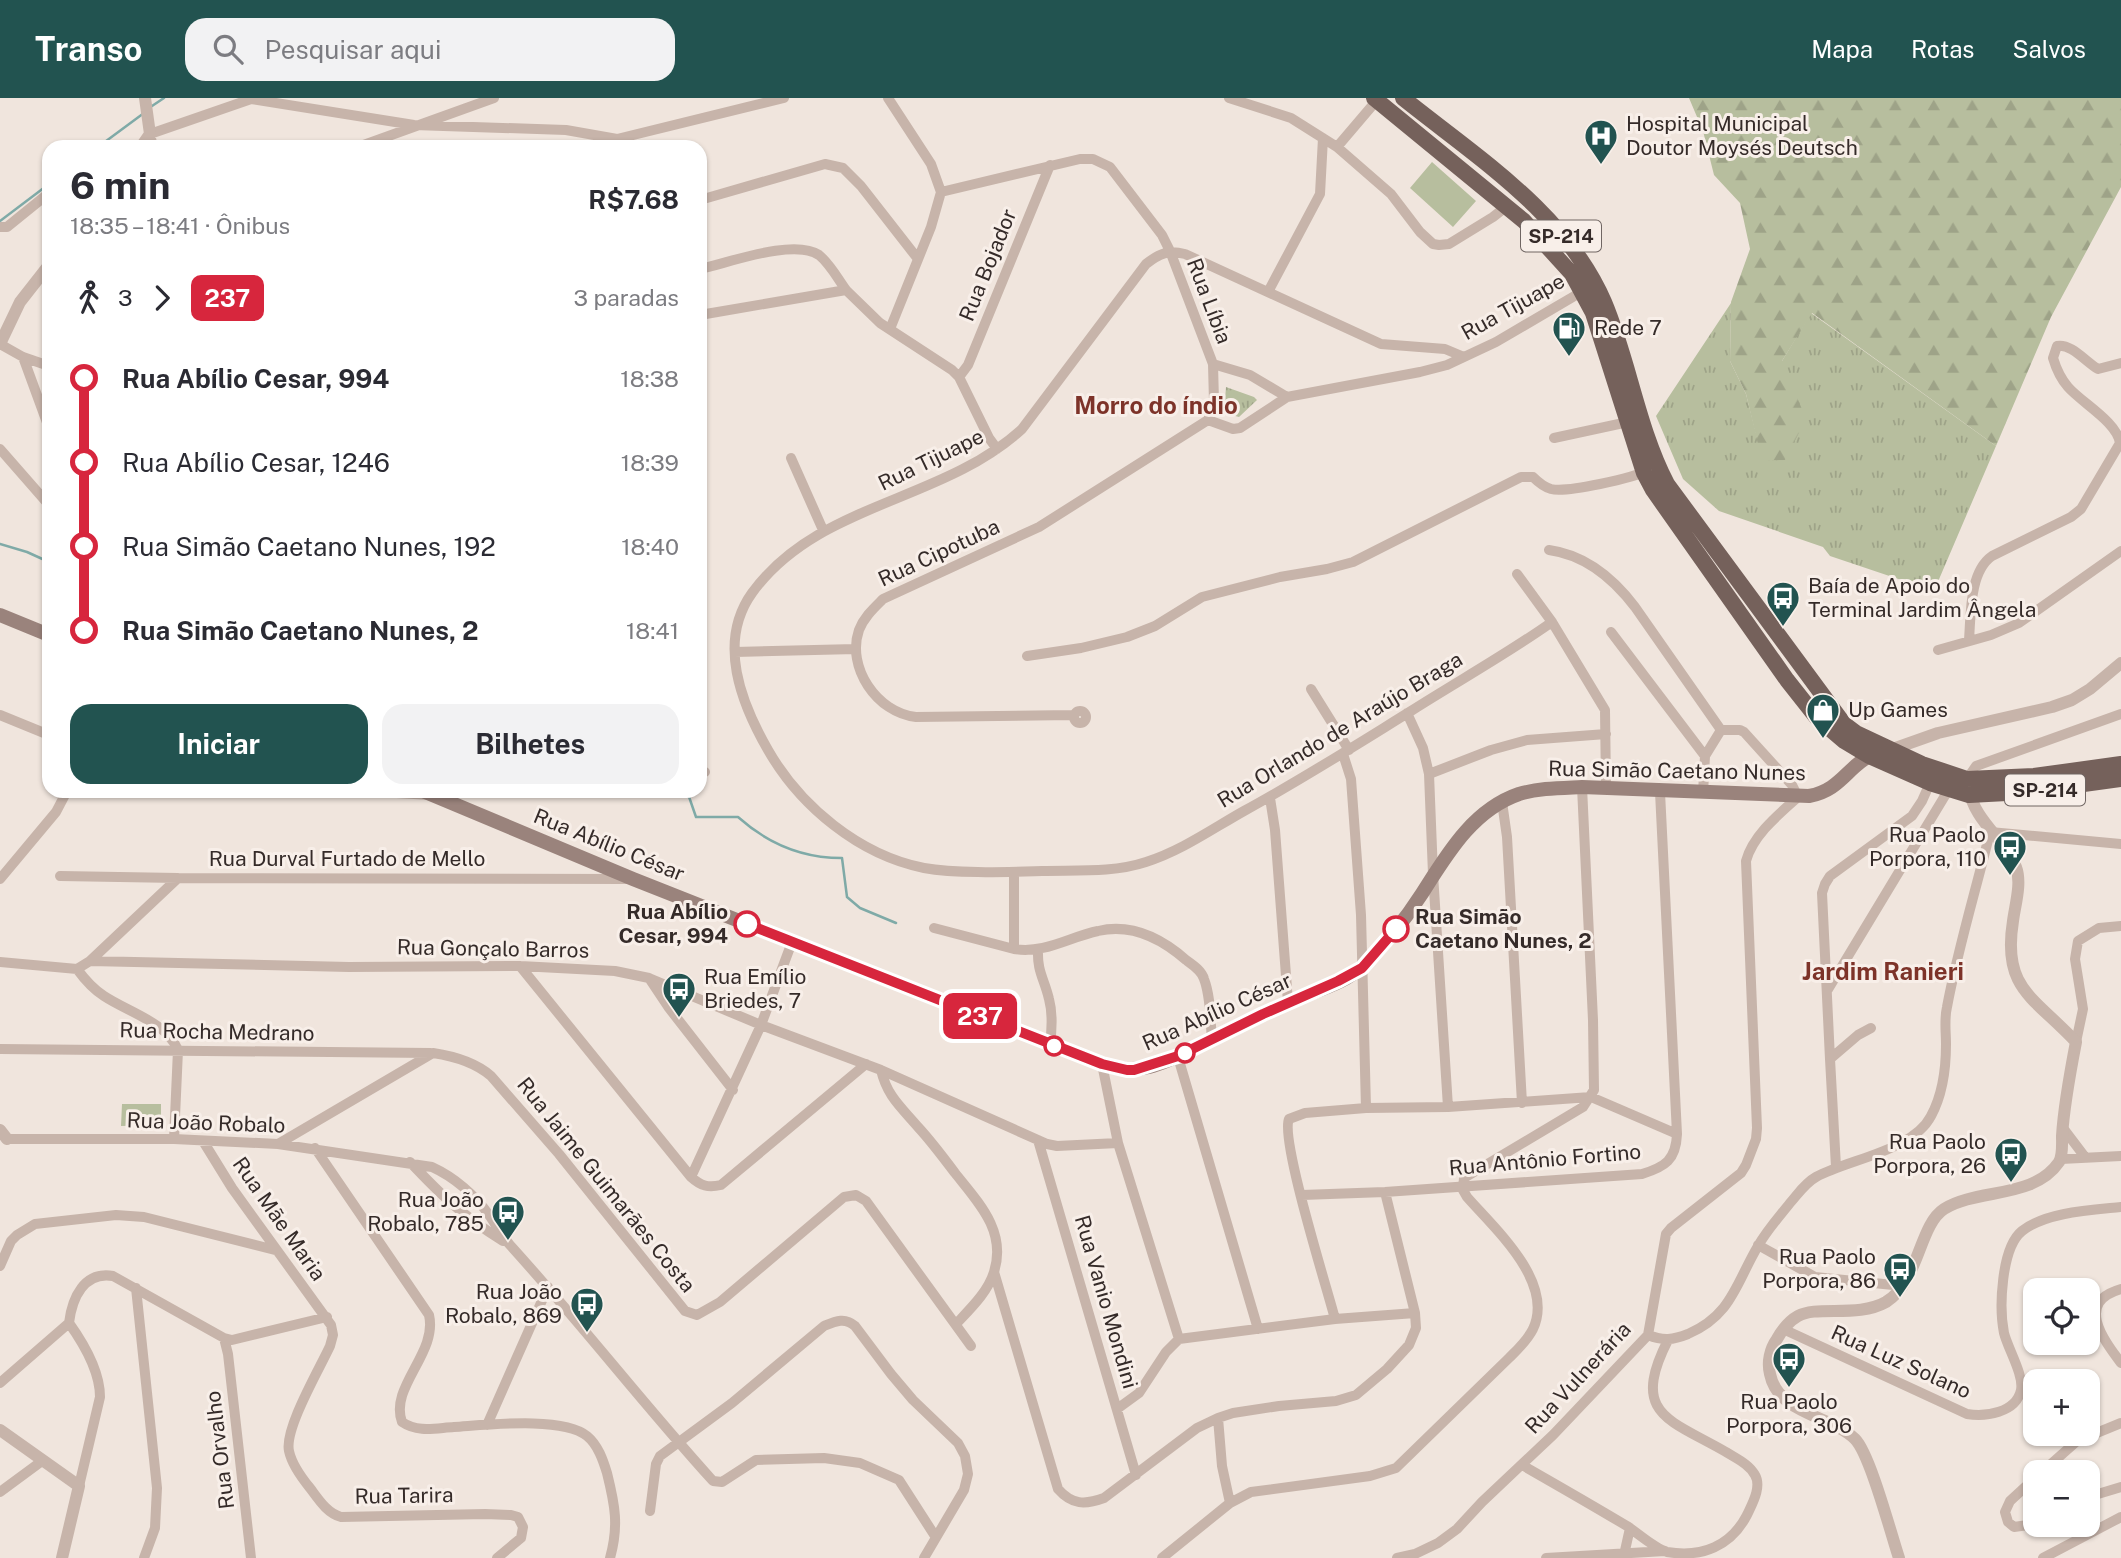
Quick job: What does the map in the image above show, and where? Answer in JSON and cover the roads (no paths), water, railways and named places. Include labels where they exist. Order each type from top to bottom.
[{"type":"main road","name":"SP-214","points":[[1403,98],[1518,191],[1572,249],[1595,283],[1611,319],[1651,470],[1678,502],[1844,724],[1856,733],[1968,787],[2026,792],[2121,779]]},
{"type":"main road","name":"SP-214","points":[[1376,99],[1507,206],[1542,239],[1572,274],[1593,313],[1628,422],[1666,510],[1817,718],[1869,756],[1949,789],[2121,764]]},
{"type":"main road","points":[[1409,125],[1406,115],[1411,110],[1418,110]]},
{"type":"main road","points":[[1488,190],[1506,200],[1513,198],[1518,191]]},
{"type":"main road","points":[[0,615],[42,632]]},
{"type":"main road","name":"Rua Simão Caetano Nunes","points":[[1362,968],[1396,929],[1433,874],[1481,816],[1502,802],[1532,791],[1582,787],[1798,797],[1819,794],[1834,787],[1869,756],[1890,750]]},
{"type":"main road","name":"Rua Abílio César","points":[[440,798],[792,942],[1102,1064],[1127,1070],[1178,1056],[1362,968]]},
{"type":"street","points":[[145,98],[151,140],[253,99],[414,125],[566,130],[617,139],[784,98]]},
{"type":"street","points":[[376,140],[494,98]]},
{"type":"street","points":[[888,98],[931,164],[942,192],[890,329]]},
{"type":"street","points":[[1229,98],[1291,118],[1336,147],[1391,194],[1420,232],[1433,244],[1448,244],[1493,218],[1507,206]]},
{"type":"street","points":[[1336,147],[1376,99]]},
{"type":"street","points":[[1268,292],[1320,194],[1323,138]]},
{"type":"street","name":"Rua Líbia","points":[[942,192],[1080,159],[1093,159],[1110,167],[1162,235],[1213,364]]},
{"type":"street","points":[[707,198],[825,164],[838,166],[861,186],[918,259]]},
{"type":"street","name":"Rua Bojador","points":[[959,377],[968,365],[1050,165]]},
{"type":"street","points":[[2,224],[42,198]]},
{"type":"street","points":[[707,267],[786,249],[803,250],[821,257],[867,313],[959,377],[997,449]]},
{"type":"street","name":"Rua Tijuape","points":[[1115,869],[1014,872],[934,870],[875,850],[828,821],[793,788],[757,731],[740,687],[735,652],[739,617],[751,596],[777,564],[800,544],[823,530],[948,478],[997,449],[1022,429],[1146,264],[1170,251],[1203,261],[1381,344],[1446,349],[1464,357],[1496,342],[1583,291]]},
{"type":"street","points":[[42,274],[20,302],[0,344],[42,364]]},
{"type":"street","points":[[707,314],[846,290]]},
{"type":"street","points":[[1969,640],[1973,598],[1982,566],[1992,556],[2071,517],[2081,509],[2120,443],[2112,426],[2066,384],[2055,365],[2053,352],[2057,346],[2069,347],[2098,369],[2121,363]]},
{"type":"street","points":[[23,357],[42,409]]},
{"type":"street","points":[[1287,397],[1250,375],[1213,364],[1214,402],[1208,420],[1233,429],[1240,428],[1287,397],[1420,372],[1464,357]]},
{"type":"street","name":"Rua Cipotuba","points":[[856,649],[862,624],[871,610],[883,599],[1039,527],[1208,420]]},
{"type":"street","points":[[1554,438],[1628,422]]},
{"type":"street","points":[[0,449],[42,497]]},
{"type":"street","points":[[791,458],[823,530]]},
{"type":"street","points":[[1027,656],[1081,648],[1127,637],[1155,626],[1202,597],[1280,576],[1353,562],[1521,477],[1533,477],[1546,487],[1556,490],[1618,481],[1651,470]]},
{"type":"street","points":[[1549,550],[1566,552],[1580,559],[1600,570],[1620,587],[1721,730]]},
{"type":"street","points":[[1938,650],[1991,635],[2019,623],[2121,551]]},
{"type":"street","points":[[1517,575],[1552,622],[1605,710],[1606,788]]},
{"type":"street","name":"Rua Orlando de Araújo Braga","points":[[1115,869],[1144,863],[1174,851],[1270,798],[1552,622]]},
{"type":"street","points":[[1611,632],[1705,756]]},
{"type":"street","points":[[735,652],[856,649],[863,677],[872,692],[883,703],[906,716],[1074,715]]},
{"type":"street","points":[[1890,750],[1930,735],[2073,700],[2121,663]]},
{"type":"street","points":[[1311,690],[1346,752],[1351,779],[1361,915],[1366,1108]]},
{"type":"street","points":[[1406,713],[1423,748],[1429,774],[1448,1107]]},
{"type":"street","points":[[2074,1036],[2022,988],[2015,978],[2009,944],[2018,876],[2009,856],[1990,832],[1968,787],[1976,766],[2121,714]]},
{"type":"street","points":[[0,715],[42,732]]},
{"type":"street","points":[[1703,793],[1705,756],[1721,730]]},
{"type":"street","points":[[1721,730],[1742,730],[1792,785],[1798,797]]},
{"type":"street","points":[[1429,774],[1516,742],[1606,734]]},
{"type":"street","points":[[1836,1167],[1823,914],[1825,884],[1830,876],[1912,816],[1930,783]]},
{"type":"street","points":[[1162,1558],[1230,1503],[1251,1492],[1370,1476],[1396,1468],[1526,1340],[1534,1328],[1538,1313],[1536,1289],[1530,1274],[1467,1197],[1463,1186],[1464,1178],[1559,1123],[1583,1107],[1591,1097],[1595,1083],[1582,787]]},
{"type":"street","points":[[1827,991],[1949,789]]},
{"type":"street","name":"Rua Antônio Fortino","points":[[1302,1195],[1385,1192],[1642,1174],[1667,1163],[1676,1145],[1676,1134],[1660,792]]},
{"type":"street","name":"Rua Vulnerária","points":[[1769,823],[1780,796]]},
{"type":"street","name":"Rua Vulnerária","points":[[1397,1558],[1415,1554],[1438,1543],[1457,1529],[1553,1435],[1648,1335],[1665,1234],[1741,1173],[1746,1165],[1756,1139],[1745,865],[1751,848],[1769,823],[1798,797]]},
{"type":"street","points":[[0,879],[56,813],[64,798]]},
{"type":"street","points":[[1270,798],[1275,830],[1288,1002]]},
{"type":"street","points":[[1502,802],[1507,837],[1522,1103]]},
{"type":"street","points":[[1912,816],[1927,825]]},
{"type":"street","points":[[1990,832],[2121,844]]},
{"type":"street","points":[[1648,1335],[1668,1340],[1691,1333],[1718,1317],[1729,1304],[1758,1245],[1801,1190],[1813,1179],[1836,1167],[1904,1140],[1922,1128],[1930,1118],[1941,1091],[1946,1062],[1947,1007],[1990,832]]},
{"type":"street","points":[[1014,872],[1014,949]]},
{"type":"street","name":"Rua Durval Furtado de Mello","points":[[60,876],[634,879]]},
{"type":"street","points":[[0,962],[77,969],[90,961],[178,878]]},
{"type":"street","points":[[2061,1159],[2065,1100],[2074,1036],[2083,1009],[2075,960],[2078,941],[2099,928],[2121,926]]},
{"type":"street","points":[[934,928],[1014,949],[1038,950],[1097,931],[1119,928],[1155,936],[1198,970],[1204,978],[1212,1038]]},
{"type":"street","points":[[691,1177],[761,1025],[792,942]]},
{"type":"street","points":[[1038,950],[1037,966],[1050,1001],[1050,1044]]},
{"type":"street","name":"Rua Gonçalo Barros","points":[[90,961],[349,967],[520,966],[593,969],[649,978],[761,1025],[881,1070],[1038,1140],[1057,1146],[1118,1143]]},
{"type":"street","points":[[520,966],[691,1177],[707,1187],[721,1185],[866,1065]]},
{"type":"street","points":[[77,969],[103,996],[144,1018],[170,1037],[178,1050],[174,1139]]},
{"type":"street","points":[[649,978],[664,1002],[733,1090]]},
{"type":"street","points":[[1830,1059],[1858,1035],[1871,1028]]},
{"type":"street","name":"Rua Rocha Medrano","points":[[0,1049],[433,1053]]},
{"type":"street","points":[[278,1144],[433,1053]]},
{"type":"street","name":"Rua Jaime Guimarães Costa","points":[[433,1053],[450,1055],[491,1076],[559,1154],[685,1311],[697,1315],[720,1303],[844,1198],[856,1195],[866,1201],[956,1324]]},
{"type":"street","points":[[1178,1056],[1258,1329]]},
{"type":"street","points":[[1102,1064],[1118,1143],[1179,1339]]},
{"type":"street","points":[[881,1070],[888,1093],[928,1138],[987,1214],[996,1237],[994,1272],[1058,1489],[1066,1498],[1079,1504],[1090,1504],[1104,1498],[1197,1428],[1218,1418],[1279,1406],[1336,1401],[1356,1395],[1387,1369],[1409,1345],[1416,1328],[1415,1313],[1385,1192]]},
{"type":"street","points":[[1335,1319],[1289,1153],[1286,1124],[1289,1119],[1305,1113],[1366,1108],[1448,1107],[1591,1097],[1676,1134]]},
{"type":"street","points":[[2063,1128],[2085,1157]]},
{"type":"street","name":"Rua João Robalo","points":[[2,1136],[278,1144],[432,1167],[461,1186],[481,1205],[509,1244],[713,1481],[724,1481],[756,1460],[824,1458],[860,1463],[899,1480],[935,1536]]},
{"type":"street","name":"Rua Vanio Mondini","points":[[1038,1140],[1136,1475]]},
{"type":"street","name":"Rua Mãe Maria","points":[[203,1141],[275,1250],[327,1317]]},
{"type":"street","points":[[315,1148],[429,1315],[431,1334],[399,1405],[402,1422],[423,1429],[487,1425],[561,1425],[590,1438],[604,1465],[614,1506],[616,1536],[610,1558]]},
{"type":"street","points":[[1899,1558],[1862,1448],[1847,1433],[1784,1399],[1770,1374],[1772,1345],[1783,1329],[1804,1314],[1858,1311],[1875,1307],[1893,1297],[1903,1286],[1939,1213],[1956,1203],[2032,1184],[2061,1159],[2121,1156]]},
{"type":"street","name":"Rua João Robalo","points":[[410,1162],[445,1199],[509,1244]]},
{"type":"street","name":"Rua Luz Solano","points":[[1783,1329],[1967,1414],[1985,1416],[1998,1413],[2017,1398],[2021,1390],[2020,1379],[2004,1335],[2002,1316],[2010,1248],[2023,1230],[2053,1218],[2121,1207]]},
{"type":"street","points":[[0,1266],[17,1235],[35,1224],[116,1215],[144,1217],[275,1250]]},
{"type":"street","points":[[1758,1245],[1815,1277],[1903,1286]]},
{"type":"street","points":[[971,1346],[956,1324],[985,1290],[994,1272]]},
{"type":"street","points":[[0,1383],[69,1323],[79,1290],[90,1279],[99,1276],[113,1276],[224,1338],[241,1339],[327,1317]]},
{"type":"street","points":[[487,1425],[548,1287]]},
{"type":"street","points":[[136,1288],[157,1488],[155,1528],[144,1558]]},
{"type":"street","points":[[2121,1289],[2103,1297],[2096,1321],[2105,1342],[2121,1363]]},
{"type":"street","points":[[1117,1409],[1139,1393],[1166,1352],[1179,1339],[1335,1319],[1415,1313]]},
{"type":"street","name":"Rua Tarira","points":[[327,1317],[333,1335],[330,1346],[288,1442],[292,1462],[307,1485],[330,1512],[341,1517],[498,1514],[518,1517],[523,1527],[521,1538],[497,1558]]},
{"type":"street","points":[[650,1511],[656,1464],[660,1456],[732,1403],[824,1326],[848,1320],[912,1400],[958,1443],[965,1457],[967,1482],[924,1558]]},
{"type":"street","points":[[62,1558],[100,1397],[97,1375],[69,1323]]},
{"type":"street","name":"Rua Orvalho","points":[[224,1338],[251,1558]]},
{"type":"street","points":[[1546,1558],[1665,1551],[1700,1553],[1720,1545],[1741,1525],[1757,1491],[1756,1476],[1747,1465],[1677,1425],[1662,1414],[1656,1404],[1653,1375],[1668,1340]]},
{"type":"street","points":[[1218,1418],[1222,1466],[1230,1503]]},
{"type":"street","points":[[2056,1460],[2077,1441],[2121,1423]]},
{"type":"street","points":[[0,1430],[79,1486]]},
{"type":"street","points":[[0,1492],[42,1461]]},
{"type":"street","points":[[1522,1465],[1665,1551]]},
{"type":"street","points":[[2100,1493],[2121,1487]]},
{"type":"street","points":[[2023,1489],[2010,1501],[2005,1512],[2008,1522],[2014,1527],[2023,1526]]},
{"type":"street","points":[[2043,1558],[2121,1517]]},
{"type":"street","points":[[1624,1555],[1630,1528]]},
{"type":"waterway","points":[[152,106],[164,98]]},
{"type":"waterway","points":[[107,140],[144,113]]},
{"type":"waterway","points":[[0,221],[42,189]]},
{"type":"waterway","points":[[0,544],[42,559]]},
{"type":"waterway","points":[[689,798],[696,817],[738,817],[761,834],[786,847],[813,855],[842,858],[847,897],[860,908],[896,923]]},
{"type":"place","name":"Hospital Municipal Doutor Moysés Deutsch","points":[[1601,166]]},
{"type":"place","name":"Rede 7","points":[[1569,358]]},
{"type":"place","name":"Baía de Apoio do Terminal Jardim Ângela","points":[[1783,628]]},
{"type":"place","name":"Up Games","points":[[1823,740]]},
{"type":"place","name":"Rua Paolo Porpora, 110","points":[[2010,877]]},
{"type":"place","name":"Rua Abílio Cesar, 994","points":[[747,924]]},
{"type":"place","name":"Rua Simão Caetano Nunes, 2","points":[[1396,929]]},
{"type":"place","name":"Rua Emílio Briedes, 7","points":[[679,1019]]},
{"type":"place","name":"Rua Paolo Porpora, 26","points":[[2011,1184]]},
{"type":"place","name":"Rua João Robalo, 785","points":[[508,1242]]},
{"type":"place","name":"Rua Paolo Porpora, 86","points":[[1900,1299]]},
{"type":"place","name":"Rua João Robalo, 869","points":[[587,1334]]},
{"type":"place","name":"Rua Paolo Porpora, 306","points":[[1789,1389]]},
{"type":"district","name":"Morro do índio","points":[[1156,406]]},
{"type":"district","name":"Jardim Ranieri","points":[[1883,972]]}]
